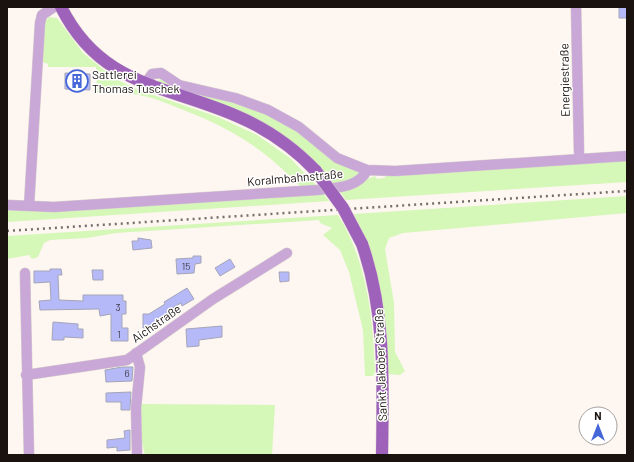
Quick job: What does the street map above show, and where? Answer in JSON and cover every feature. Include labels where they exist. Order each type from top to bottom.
[{"type":"main road","name":"Sankt Jakober Straße","points":[[61,7],[76,33],[95,53],[118,70],[145,84],[222,110],[258,126],[289,146],[316,171],[343,208],[362,244],[374,288],[380,323],[382,455]]},
{"type":"street","points":[[29,206],[40,22],[42,15],[54,7]]},
{"type":"street","name":"Energiestraße","points":[[576,7],[579,152]]},
{"type":"street","points":[[145,84],[152,74],[161,73],[179,85],[258,106],[292,123],[336,158],[367,170],[395,172],[627,156]]},
{"type":"street","name":"Koralmbahnstraße","points":[[7,205],[75,206],[317,190],[348,185],[361,179],[367,170]]},
{"type":"street","name":"Aichstraße","points":[[26,375],[127,360],[207,305],[213,299],[287,253]]},
{"type":"street","points":[[25,273],[26,375],[29,455]]},
{"type":"street","points":[[136,353],[140,367],[136,408],[137,453]]},
{"type":"green space","points":[[49,17],[57,18],[83,53],[114,78],[136,89],[218,117],[257,135],[290,158],[318,187],[302,188],[274,162],[246,141],[232,132],[200,116],[148,97],[132,94],[97,93],[96,67],[48,67],[48,64],[43,62],[41,64],[45,21]]},
{"type":"green space","points":[[160,78],[270,113],[360,171],[359,176],[335,185],[308,156],[158,82]]},
{"type":"green space","points":[[627,158],[627,182],[346,200],[339,190],[375,176],[377,179],[384,178],[387,175]]},
{"type":"green space","points":[[322,192],[329,201],[7,222],[7,208]]},
{"type":"green space","points":[[627,196],[627,213],[403,233],[389,238],[385,249],[394,303],[395,352],[405,371],[400,375],[388,374],[368,243],[354,214]]},
{"type":"green space","points":[[338,215],[356,251],[367,290],[374,351],[375,372],[373,376],[365,376],[363,330],[349,272],[340,250],[323,235],[332,228],[320,223],[319,220],[116,233],[87,238],[50,240],[44,243],[38,257],[32,259],[29,255],[7,259],[7,236]]},
{"type":"green space","points":[[141,404],[275,405],[272,455],[145,455],[140,435]]},
{"type":"building","points":[[619,7],[627,7],[627,18],[619,18]]},
{"type":"building","name":"Sattlerei Thomas Tuschek","points":[[65,73],[90,74],[90,90],[65,89]]},
{"type":"building","points":[[138,238],[151,240],[152,248],[133,250],[132,241],[138,241]]},
{"type":"building","points":[[193,256],[201,256],[201,263],[195,264],[194,273],[177,274],[176,259],[193,258]]},
{"type":"building","points":[[230,259],[235,267],[220,276],[215,268]]},
{"type":"building","points":[[50,269],[61,269],[62,275],[58,275],[59,300],[83,301],[83,295],[123,295],[123,301],[126,301],[126,314],[122,314],[122,328],[128,328],[128,341],[111,341],[111,314],[100,316],[99,309],[40,310],[39,301],[51,300],[50,282],[34,283],[34,271],[50,271]]},
{"type":"building","points":[[92,270],[103,270],[103,280],[93,280]]},
{"type":"building","points":[[279,272],[289,272],[289,281],[280,282]]},
{"type":"building","points":[[187,288],[194,299],[182,306],[181,303],[167,311],[171,318],[164,323],[163,321],[152,328],[143,328],[143,314],[149,314],[165,304],[164,302]]},
{"type":"building","points":[[53,322],[78,324],[78,329],[83,329],[83,338],[64,337],[64,340],[52,340]]},
{"type":"building","points":[[222,326],[222,337],[199,340],[199,346],[187,347],[186,329]]},
{"type":"building","points":[[133,367],[132,381],[106,382],[105,370]]},
{"type":"building","points":[[131,392],[130,410],[121,410],[121,402],[106,402],[106,393]]},
{"type":"building","points":[[130,430],[130,450],[117,451],[117,447],[107,448],[107,440],[125,438],[124,431]]},
{"type":"railway","points":[[7,231],[627,191]]},
{"type":"place","name":"Sattlerei Thomas Tuschek","points":[[77,81]]}]
